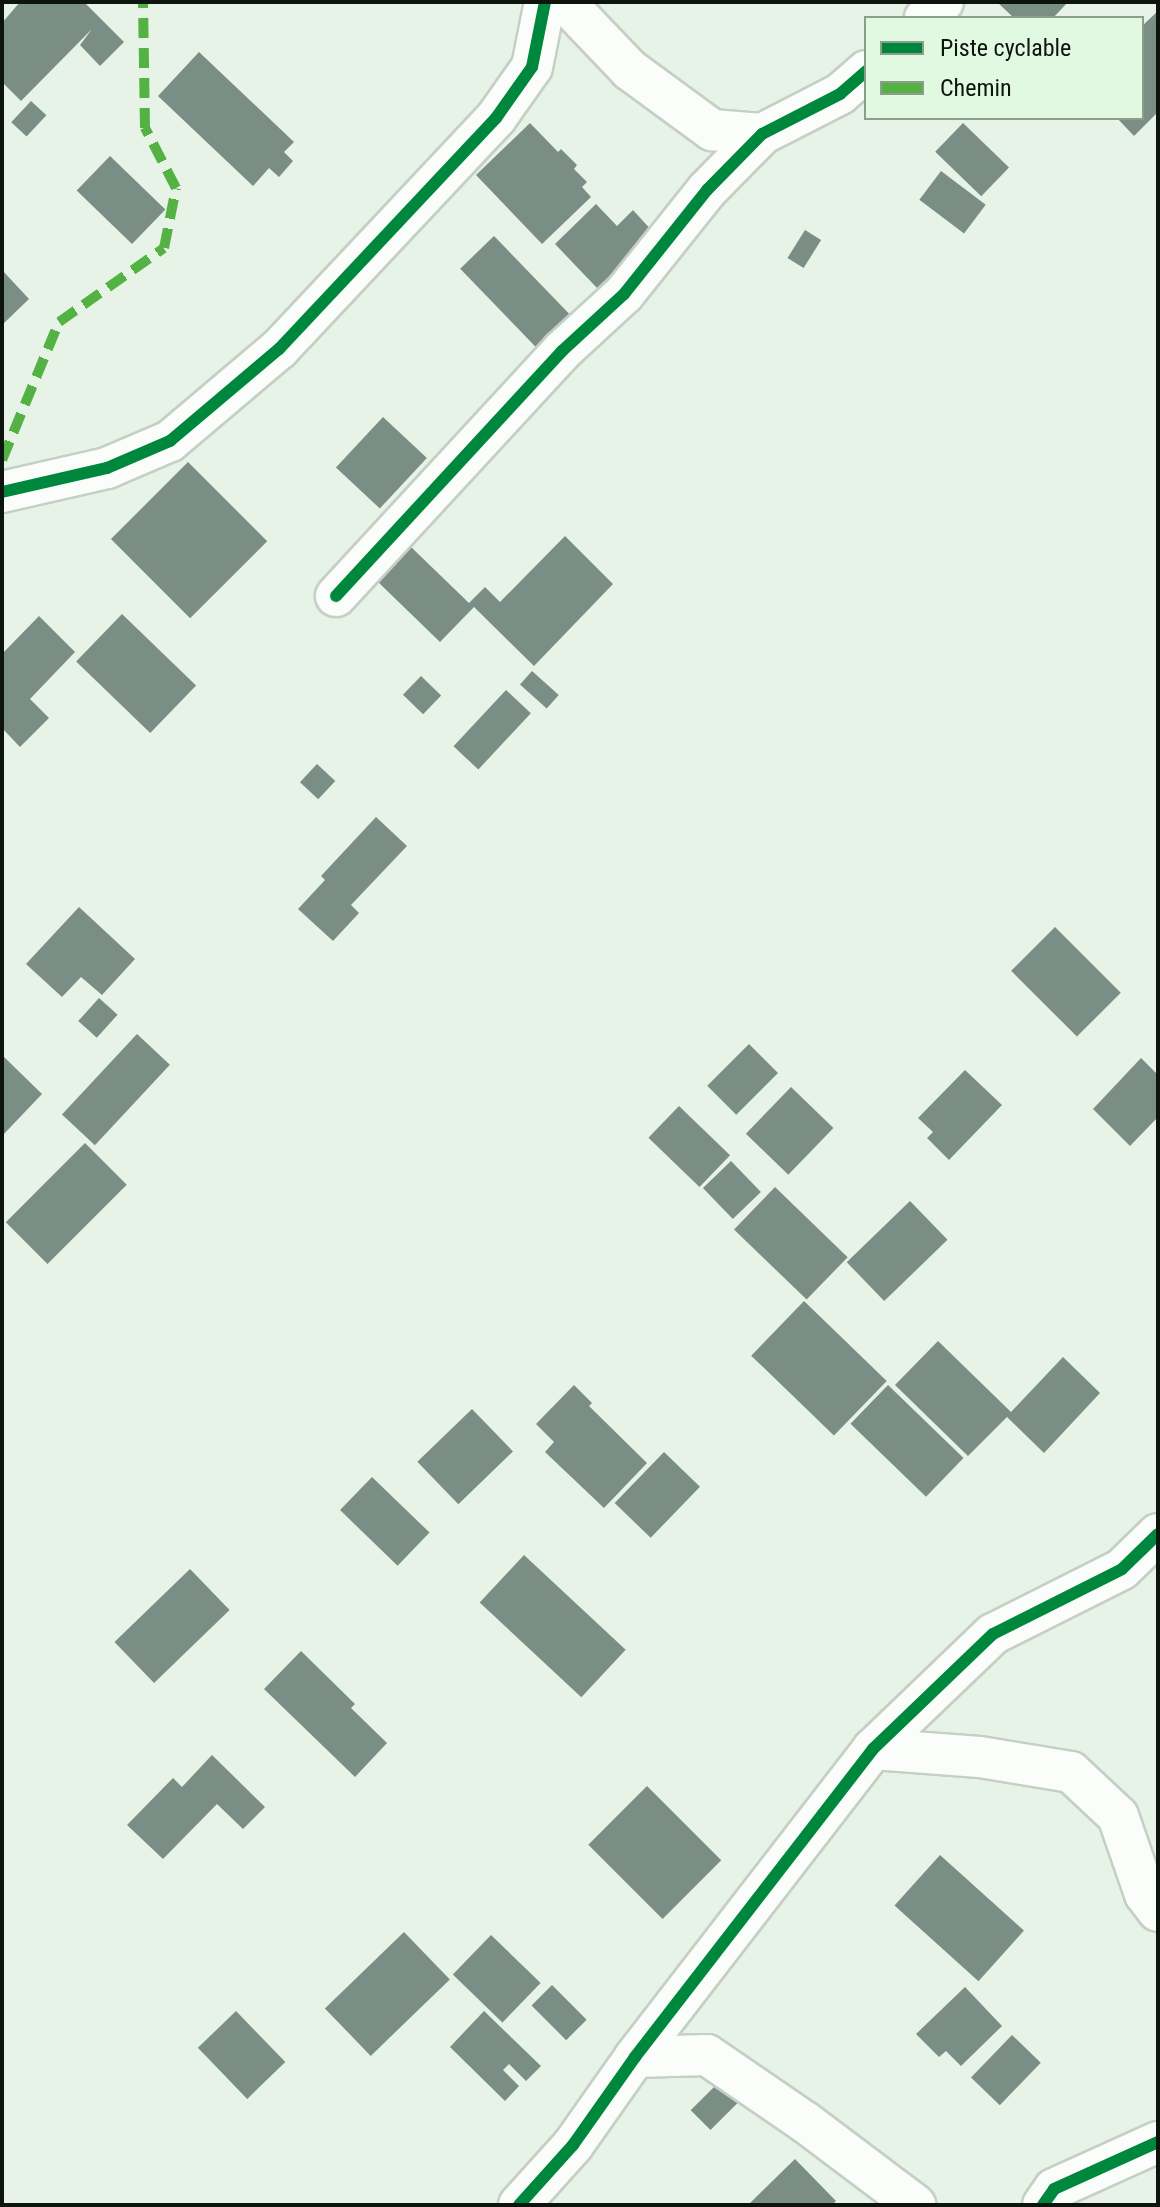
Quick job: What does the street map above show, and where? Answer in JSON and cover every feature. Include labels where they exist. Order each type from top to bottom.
[{"type":"street","points":[[2,492],[107,468],[170,441],[279,349],[496,118],[532,67],[545,2]]},
{"type":"street","points":[[565,2],[630,70],[712,130],[762,134]]},
{"type":"street","points":[[927,16],[943,2]]},
{"type":"street","points":[[336,596],[562,351],[624,294],[707,190],[762,134],[840,94],[864,73]]},
{"type":"street","points":[[519,2205],[573,2145],[635,2057],[873,1749],[993,1634],[1122,1569],[1158,1534]]},
{"type":"street","points":[[873,1749],[980,1757],[1071,1772],[1118,1816],[1145,1894],[1158,1911]]},
{"type":"street","points":[[635,2057],[707,2055],[805,2122],[915,2205]]},
{"type":"street","points":[[1043,2205],[1054,2189],[1158,2142]]},
{"type":"building","points":[[20,2],[84,2],[124,42],[100,66],[80,45],[92,29],[21,101],[2,82],[2,23]]},
{"type":"building","points":[[997,2],[1068,2],[1055,16],[1012,16]]},
{"type":"building","points":[[1158,11],[1158,112],[1134,136],[1119,120],[1144,120],[1144,24]]},
{"type":"building","points":[[199,52],[294,142],[284,152],[293,161],[279,177],[269,168],[253,186],[158,96]]},
{"type":"building","points":[[31,101],[46,115],[27,137],[11,122]]},
{"type":"building","points":[[530,123],[558,152],[561,149],[577,165],[574,169],[587,182],[582,187],[591,197],[542,244],[476,175]]},
{"type":"building","points":[[963,123],[1009,167],[981,196],[935,152]]},
{"type":"building","points":[[110,156],[165,209],[132,244],[77,191]]},
{"type":"building","points":[[941,171],[986,205],[964,233],[919,200]]},
{"type":"building","points":[[596,204],[617,226],[633,210],[654,233],[597,288],[555,244]]},
{"type":"building","points":[[805,230],[821,240],[804,268],[788,258]]},
{"type":"building","points":[[494,236],[572,317],[539,350],[460,269]]},
{"type":"building","points":[[2,270],[29,299],[2,325]]},
{"type":"building","points":[[383,417],[427,458],[380,508],[336,467]]},
{"type":"building","points":[[188,462],[267,541],[190,618],[111,539]]},
{"type":"building","points":[[565,536],[613,584],[534,666],[474,607],[440,642],[377,581],[411,547],[469,603],[485,587],[500,602]]},
{"type":"building","points":[[122,614],[196,686],[150,733],[76,661]]},
{"type":"building","points":[[39,616],[75,652],[30,699],[49,718],[20,747],[2,728],[2,654]]},
{"type":"building","points":[[532,671],[559,695],[547,708],[520,684]]},
{"type":"building","points":[[421,676],[441,695],[423,714],[403,695]]},
{"type":"building","points":[[506,690],[531,713],[478,770],[453,746]]},
{"type":"building","points":[[317,764],[335,781],[318,799],[300,782]]},
{"type":"building","points":[[376,817],[407,846],[351,905],[359,913],[333,941],[298,909],[325,880],[321,876]]},
{"type":"building","points":[[79,907],[135,959],[102,995],[81,977],[62,997],[26,964]]},
{"type":"building","points":[[1055,927],[1121,993],[1077,1037],[1011,971]]},
{"type":"building","points":[[99,998],[118,1015],[97,1038],[78,1021]]},
{"type":"building","points":[[137,1034],[170,1065],[95,1145],[62,1114]]},
{"type":"building","points":[[749,1044],[778,1073],[736,1115],[707,1086]]},
{"type":"building","points":[[2,1055],[42,1094],[2,1136]]},
{"type":"building","points":[[1141,1058],[1158,1075],[1158,1117],[1130,1146],[1093,1109]]},
{"type":"building","points":[[965,1070],[1002,1105],[949,1160],[927,1138],[933,1132],[918,1118]]},
{"type":"building","points":[[791,1087],[833,1128],[788,1175],[746,1134]]},
{"type":"building","points":[[679,1106],[730,1155],[700,1187],[648,1138]]},
{"type":"building","points":[[85,1143],[127,1185],[48,1264],[6,1222]]},
{"type":"building","points":[[731,1161],[761,1192],[733,1219],[703,1188]]},
{"type":"building","points":[[775,1187],[848,1257],[807,1300],[734,1229]]},
{"type":"building","points":[[910,1201],[948,1240],[884,1301],[847,1262]]},
{"type":"building","points":[[804,1301],[887,1381],[834,1436],[751,1356]]},
{"type":"building","points":[[938,1341],[1011,1412],[1063,1357],[1100,1393],[1044,1453],[1007,1417],[968,1456],[895,1385]]},
{"type":"building","points":[[574,1385],[592,1403],[589,1406],[647,1463],[604,1508],[545,1452],[554,1442],[536,1424]]},
{"type":"building","points":[[888,1385],[964,1458],[926,1497],[850,1424]]},
{"type":"building","points":[[472,1409],[513,1451],[458,1504],[417,1462]]},
{"type":"building","points":[[664,1452],[700,1487],[651,1538],[615,1503]]},
{"type":"building","points":[[372,1477],[430,1533],[398,1566],[340,1510]]},
{"type":"building","points":[[524,1555],[626,1650],[581,1697],[480,1603]]},
{"type":"building","points":[[190,1569],[230,1610],[154,1683],[114,1642]]},
{"type":"building","points":[[301,1651],[355,1704],[351,1708],[387,1743],[355,1777],[264,1689]]},
{"type":"building","points":[[212,1755],[265,1807],[243,1829],[217,1804],[163,1859],[127,1825],[173,1778],[182,1787]]},
{"type":"building","points":[[647,1786],[721,1860],[663,1919],[588,1845]]},
{"type":"building","points":[[940,1855],[1024,1931],[978,1981],[894,1906]]},
{"type":"building","points":[[404,1932],[450,1979],[371,2056],[325,2008]]},
{"type":"building","points":[[491,1935],[541,1983],[502,2022],[453,1975]]},
{"type":"building","points":[[552,1985],[587,2020],[566,2040],[531,2006]]},
{"type":"building","points":[[965,1987],[1002,2026],[961,2066],[946,2051],[939,2057],[916,2034]]},
{"type":"building","points":[[236,2011],[285,2062],[247,2099],[198,2048]]},
{"type":"building","points":[[484,2011],[541,2066],[526,2081],[509,2064],[503,2070],[519,2086],[505,2101],[450,2047]]},
{"type":"building","points":[[1012,2035],[1041,2063],[1000,2105],[971,2077]]},
{"type":"building","points":[[719,2082],[739,2102],[711,2130],[691,2110]]},
{"type":"building","points":[[795,2159],[836,2201],[832,2205],[748,2205]]},
{"type":"marked path","points":[[2,460],[59,322],[164,248],[176,188],[145,128],[143,2]]},
{"type":"cycle path","points":[[2,492],[107,468],[170,441],[279,349],[496,118],[532,67],[545,2]]},
{"type":"cycle path","points":[[336,596],[562,351],[624,294],[707,190],[762,134],[840,94],[864,73]]},
{"type":"cycle path","points":[[519,2205],[573,2145],[635,2057],[873,1749],[993,1634],[1122,1569],[1158,1534]]},
{"type":"cycle path","points":[[1043,2205],[1054,2189],[1158,2142]]}]
